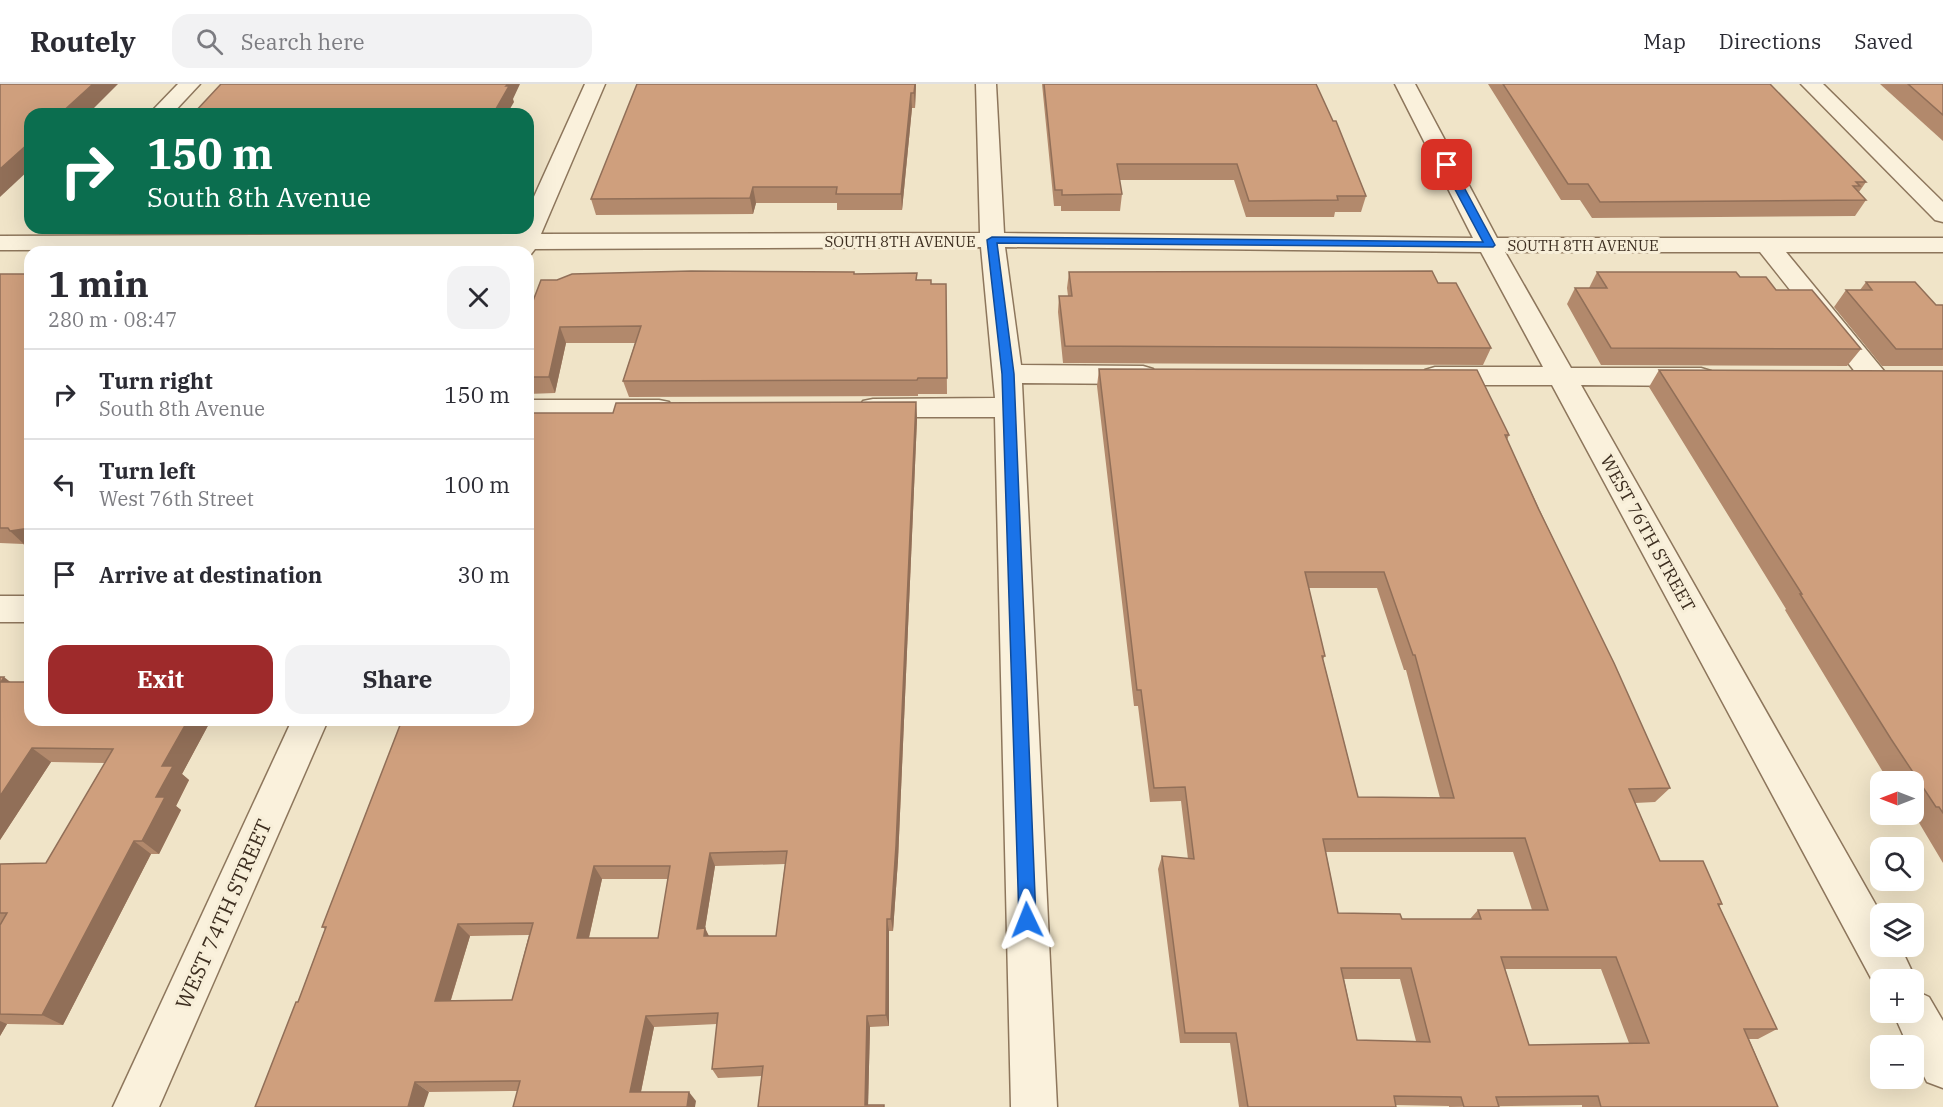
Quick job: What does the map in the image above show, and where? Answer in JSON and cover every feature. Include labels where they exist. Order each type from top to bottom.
[{"type":"street","points":[[166,108],[190,84]]},
{"type":"street","points":[[534,222],[596,84]]},
{"type":"street","points":[[986,84],[992,240],[1008,374],[1034,1107]]},
{"type":"street","name":"WEST 76TH STREET","points":[[1405,84],[1562,377],[1889,969]]},
{"type":"street","points":[[1810,84],[1943,215]]},
{"type":"street","name":"SOUTH 8TH AVENUE","points":[[0,243],[42,236],[479,246]]},
{"type":"street","name":"SOUTH 8TH AVENUE","points":[[534,247],[992,240],[1490,245],[1943,245]]},
{"type":"street","points":[[1767,245],[1886,377],[1840,377]]},
{"type":"street","points":[[1008,374],[1173,375]]},
{"type":"street","points":[[1409,376],[1724,377]]},
{"type":"street","points":[[845,408],[1009,407]]},
{"type":"street","points":[[534,409],[681,408]]},
{"type":"street","points":[[0,609],[24,609]]},
{"type":"street","name":"WEST 74TH STREET","points":[[136,1107],[307,726]]},
{"type":"street","points":[[1920,1023],[1943,1066]]},
{"type":"building","points":[[0,84],[93,84],[67,108],[24,108],[24,147],[0,169]]},
{"type":"building","points":[[221,84],[508,84],[506,86],[509,86],[496,108],[199,108]]},
{"type":"building","points":[[637,84],[915,84],[914,93],[911,93],[901,194],[836,194],[837,187],[753,187],[750,198],[591,199]]},
{"type":"building","points":[[1044,84],[1316,84],[1333,121],[1336,121],[1366,196],[1337,196],[1338,200],[1249,201],[1237,164],[1117,164],[1122,194],[1062,195],[1062,190],[1055,190]]},
{"type":"building","points":[[1503,84],[1770,84],[1866,182],[1856,182],[1860,186],[1853,186],[1866,200],[1600,202],[1588,184],[1568,184]]},
{"type":"building","points":[[1908,84],[1943,84],[1943,115]]},
{"type":"building","points":[[691,271],[917,273],[916,280],[931,280],[931,284],[946,284],[947,378],[623,381],[641,326],[560,327],[549,377],[534,377],[534,298],[541,280],[557,280],[572,274]]},
{"type":"building","points":[[1432,271],[1438,283],[1456,283],[1491,348],[1065,346],[1059,296],[1072,296],[1069,272]]},
{"type":"building","points":[[1597,272],[1736,272],[1740,277],[1766,277],[1776,290],[1812,290],[1861,349],[1611,348],[1575,288],[1607,288]]},
{"type":"building","points":[[0,274],[24,274],[24,529],[10,531],[8,528],[0,528]]},
{"type":"building","points":[[1866,282],[1915,282],[1936,305],[1943,305],[1943,349],[1896,349],[1846,290],[1872,290]]},
{"type":"building","points":[[1099,369],[1477,370],[1509,435],[1505,435],[1539,510],[1614,663],[1670,788],[1629,789],[1660,861],[1703,861],[1722,904],[1718,904],[1777,1029],[1744,1029],[1778,1107],[1601,1107],[1598,1096],[1496,1097],[1499,1107],[1464,1107],[1461,1097],[1394,1096],[1396,1107],[1248,1107],[1236,1033],[1185,1033],[1162,856],[1194,859],[1185,787],[1154,788],[1141,690],[1137,690]],"holes":[[[1305,572],[1384,572],[1413,655],[1415,655],[1454,798],[1358,797],[1322,656],[1325,656]],[[1525,838],[1548,910],[1478,910],[1481,919],[1402,919],[1400,914],[1338,913],[1323,839]],[[1501,957],[1616,957],[1649,1043],[1529,1045]],[[1341,968],[1411,968],[1430,1042],[1357,1040]]]},
{"type":"building","points":[[1659,370],[1943,371],[1943,813],[1924,789],[1924,771],[1912,771],[1800,594],[1802,594]]},
{"type":"building","points":[[916,402],[896,846],[891,919],[887,919],[886,1015],[867,1016],[865,1105],[884,1105],[884,1107],[758,1107],[763,1066],[712,1069],[718,1013],[646,1016],[630,1092],[689,1092],[687,1107],[513,1107],[520,1081],[415,1082],[408,1107],[255,1107],[296,1002],[298,1002],[326,927],[322,927],[400,726],[534,726],[534,413],[613,413],[616,403]],"holes":[[[787,851],[776,936],[704,936],[705,928],[697,929],[710,853]],[[594,866],[670,866],[658,938],[577,938]],[[533,923],[512,1000],[435,1001],[458,924]]]},
{"type":"building","points":[[0,677],[4,677],[1,682],[24,682],[24,726],[185,726],[162,766],[173,766],[156,797],[165,797],[142,841],[134,841],[42,1015],[0,1014],[0,925],[7,913],[0,913],[0,864],[46,863],[113,749],[32,748],[0,796]]},
{"type":"route","points":[[1027,920],[1008,374],[992,240],[1490,245],[1447,165]]}]
